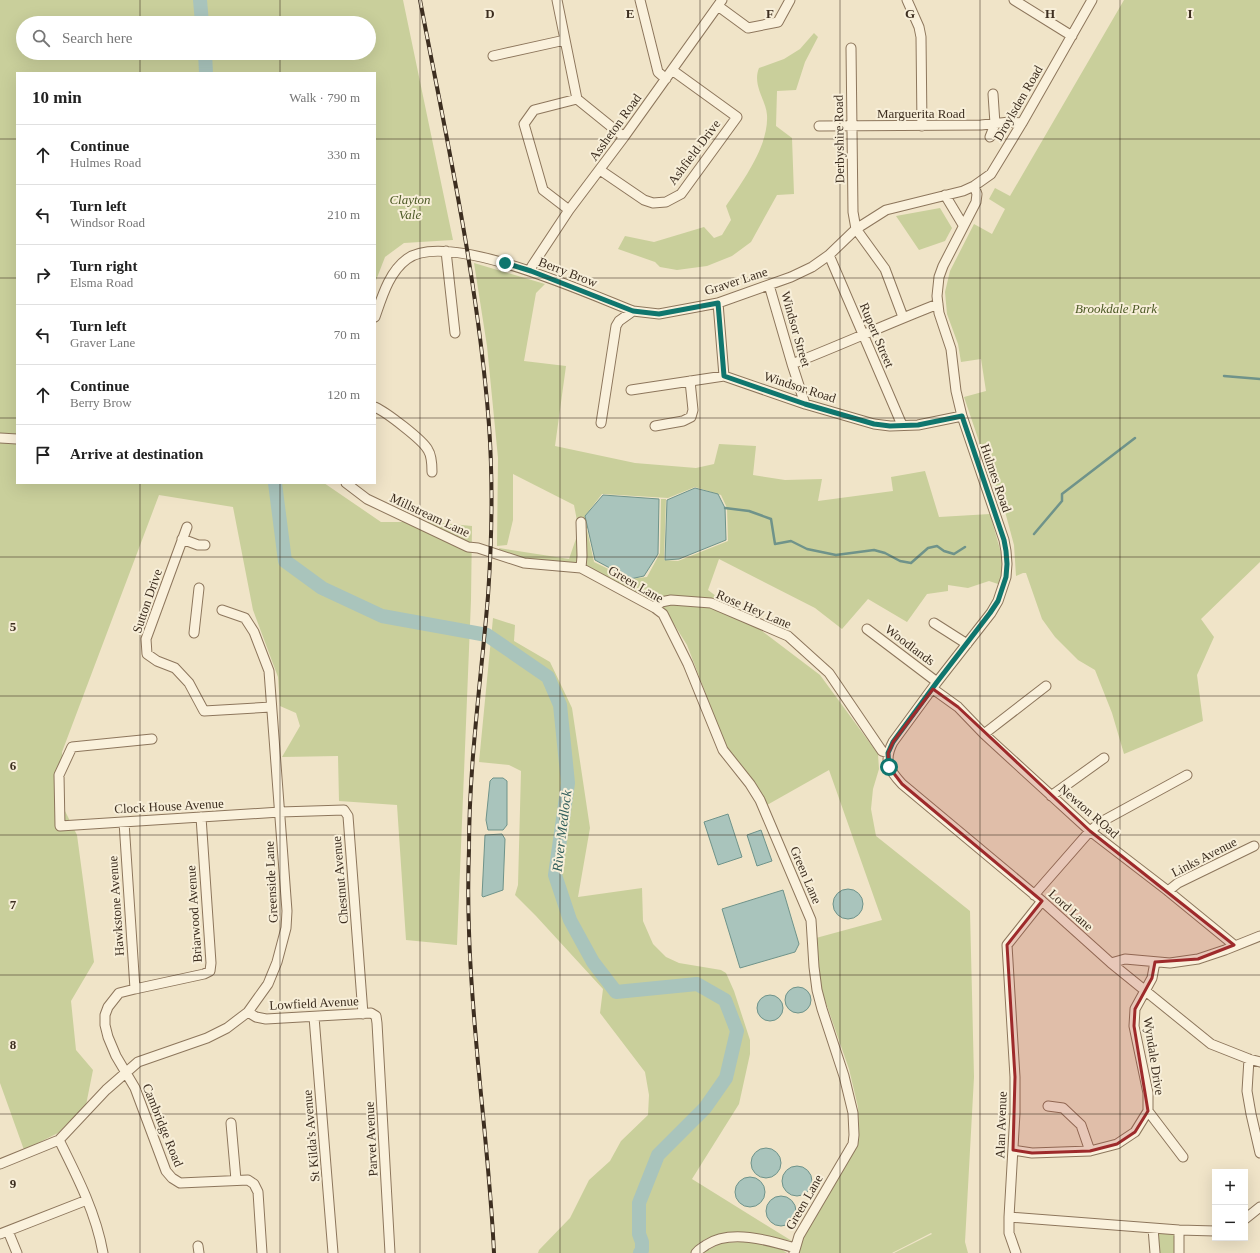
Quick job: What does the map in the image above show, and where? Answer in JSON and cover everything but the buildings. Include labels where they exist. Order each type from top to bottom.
[{"type":"street","points":[[557,0],[577,100],[624,137]]},
{"type":"street","points":[[640,0],[658,72],[666,78]]},
{"type":"street","points":[[720,3],[748,28],[778,22],[790,0]]},
{"type":"street","points":[[907,0],[919,28],[921,37],[922,126]]},
{"type":"street","points":[[1014,0],[1072,36]]},
{"type":"street","name":"Droylsden Road","points":[[945,195],[964,191],[991,174],[1022,123],[1092,0]]},
{"type":"street","name":"Assheton Road","points":[[531,271],[532,266],[570,210],[720,3]]},
{"type":"street","points":[[493,56],[565,40]]},
{"type":"street","name":"Derbyshire Road","points":[[851,48],[853,212],[856,229]]},
{"type":"street","name":"Ashfield Drive","points":[[600,170],[644,200],[653,203],[666,202],[681,194],[737,117],[672,70]]},
{"type":"street","points":[[990,137],[995,124],[993,94]]},
{"type":"street","points":[[570,210],[543,190],[524,124],[534,110],[577,100]]},
{"type":"street","name":"Marguerita Road","points":[[819,126],[922,126],[981,125],[1010,122],[1022,123]]},
{"type":"street","name":"Hulmes Road","points":[[888,753],[900,731],[998,601],[1006,577],[1007,564],[1004,540],[962,416],[954,379],[951,349],[939,313],[938,304],[937,288],[939,277],[948,254],[976,202],[977,194],[974,186]]},
{"type":"street","points":[[945,195],[963,225]]},
{"type":"street","name":"Graver Lane","points":[[633,311],[659,314],[718,303],[791,277],[812,267],[829,255],[856,229],[886,210],[945,195]]},
{"type":"street","points":[[856,229],[885,269],[904,317]]},
{"type":"street","points":[[446,251],[455,333]]},
{"type":"street","name":"Berry Brow","points":[[376,314],[392,276],[406,259],[422,252],[446,251],[475,256],[531,271],[633,311]]},
{"type":"street","name":"Rupert Street","points":[[829,255],[902,425]]},
{"type":"street","name":"Windsor Street","points":[[769,285],[805,404]]},
{"type":"street","points":[[718,303],[724,376]]},
{"type":"street","points":[[792,364],[938,304]]},
{"type":"street","points":[[601,423],[616,326],[619,321],[633,311]]},
{"type":"street","name":"Windsor Road","points":[[631,390],[724,376],[805,404],[874,424],[890,426],[918,425],[962,416]]},
{"type":"street","points":[[655,426],[683,421],[691,417],[693,410],[690,381]]},
{"type":"street","points":[[376,408],[393,418],[424,444],[429,451],[432,472]]},
{"type":"street","points":[[0,438],[16,439]]},
{"type":"street","name":"Millstream Lane","points":[[347,484],[366,499],[468,547],[478,548],[524,562],[581,568]]},
{"type":"street","points":[[581,522],[581,568]]},
{"type":"street","name":"Sutton Drive","points":[[187,527],[146,639],[147,654],[157,661],[175,668],[188,683],[204,712],[271,706]]},
{"type":"street","points":[[182,539],[198,545],[205,545]]},
{"type":"street","name":"Green Lane","points":[[581,568],[655,608],[663,614],[688,664],[723,750],[750,784],[760,800],[811,920],[817,990],[844,1076],[853,1113],[854,1135],[850,1151],[805,1225],[794,1250]]},
{"type":"street","points":[[194,632],[200,588]]},
{"type":"street","name":"Rose Hey Lane","points":[[655,608],[661,602],[671,600],[711,603],[788,636],[829,673],[882,751],[888,753]]},
{"type":"street","name":"Greenside Lane","points":[[0,1164],[59,1140],[106,1090],[138,1062],[207,1038],[228,1028],[248,1012],[268,984],[277,962],[286,928],[287,911],[269,671],[254,632],[245,618],[222,610]]},
{"type":"street","points":[[934,622],[967,644]]},
{"type":"street","name":"Woodlands","points":[[866,629],[935,685]]},
{"type":"street","name":"Newton ROad","points":[[935,685],[984,734],[1090,832],[1168,891],[1234,945]]},
{"type":"street","points":[[984,734],[1046,686]]},
{"type":"street","name":"Clock House Avenue","points":[[152,739],[72,747],[59,775],[60,826],[280,812]]},
{"type":"street","name":"Lord Lane","points":[[888,753],[889,767],[902,784],[1042,901],[1144,991],[1211,1044],[1260,1062]]},
{"type":"street","points":[[1051,796],[1104,758]]},
{"type":"street","points":[[1034,895],[1090,832],[1101,822],[1187,775]]},
{"type":"street","name":"Chestnut Avenue","points":[[280,812],[344,810],[347,812],[356,902],[363,1014]]},
{"type":"street","name":"Briarwood Avenue","points":[[126,1072],[116,1056],[108,1037],[105,1015],[108,1007],[119,993],[204,974],[210,971],[211,963],[201,817]]},
{"type":"street","name":"Hawkstone Avenue","points":[[124,822],[135,989]]},
{"type":"street","name":"Links Avenue","points":[[1168,891],[1178,882],[1254,846]]},
{"type":"street","name":"Alan Avenue","points":[[1016,1253],[1009,1233],[1015,1077],[1007,945],[1042,901]]},
{"type":"street","points":[[1111,963],[1125,959],[1170,963],[1198,959],[1234,945],[1259,938]]},
{"type":"street","name":"Wyndale Drive","points":[[1013,1150],[1032,1153],[1090,1151],[1117,1144],[1136,1132],[1148,1112],[1148,1093],[1134,1026],[1135,1010],[1152,978],[1155,962]]},
{"type":"street","name":"Lowfield Avenue","points":[[248,1012],[256,1017],[266,1019],[374,1014],[376,1016],[377,1023]]},
{"type":"street","name":"St Kilda's Avenue","points":[[314,1017],[334,1253]]},
{"type":"street","name":"Parvet Avenue","points":[[377,1023],[390,1253]]},
{"type":"street","points":[[1249,1059],[1247,1091],[1250,1114],[1260,1153]]},
{"type":"street","name":"Cambridge Road","points":[[126,1072],[135,1088],[166,1171],[172,1178],[180,1183],[248,1180],[254,1184],[258,1192],[262,1253]]},
{"type":"street","points":[[1048,1106],[1064,1108],[1081,1125],[1090,1151]]},
{"type":"street","name":"Wyndale Drive","points":[[1148,1112],[1184,1157]]},
{"type":"street","points":[[231,1123],[236,1180]]},
{"type":"street","points":[[59,1140],[83,1189],[103,1253]]},
{"type":"street","points":[[17,1253],[4,1232],[87,1200]]},
{"type":"street","points":[[1248,1217],[1260,1207]]},
{"type":"street","points":[[1009,1217],[1179,1230],[1212,1231]]},
{"type":"street","points":[[1153,1228],[1155,1253]]},
{"type":"street","points":[[1179,1230],[1179,1253]]},
{"type":"street","points":[[696,1253],[709,1243],[726,1237],[754,1238],[794,1250]]},
{"type":"highlighted area","points":[[933,689],[958,707],[1090,831],[1234,945],[1198,959],[1155,962],[1152,978],[1135,1009],[1134,1026],[1148,1111],[1135,1132],[1117,1144],[1090,1151],[1032,1153],[1013,1150],[1015,1077],[1007,945],[1042,901],[902,784],[889,767],[888,753],[893,742]]},
{"type":"green space","name":"Clayton Vale","points":[[0,0],[403,0],[453,240],[404,243],[385,257],[376,280],[376,72],[16,72],[16,484],[325,484],[381,522],[431,522],[472,526],[471,600],[457,945],[406,940],[397,805],[339,801],[338,756],[282,757],[300,726],[296,713],[280,706],[278,677],[253,610],[233,507],[159,495],[62,752],[65,811],[77,835],[94,962],[71,1001],[76,1050],[93,1070],[86,1105],[58,1133],[24,1150],[0,1083]]},
{"type":"green space","name":"Brookdale Park","points":[[1124,0],[1260,0],[1260,562],[1201,619],[1214,637],[1197,675],[1203,721],[1124,754],[1112,713],[1095,670],[1078,660],[1055,637],[1042,619],[1026,573],[1016,576],[1014,545],[1003,504],[987,465],[964,397],[986,391],[981,359],[961,362],[958,344],[947,314],[945,292],[950,271],[974,224],[992,234],[1005,209],[989,199],[995,188],[1010,196]]},
{"type":"green space","points":[[814,33],[818,37],[805,62],[796,90],[777,91],[776,126],[792,138],[794,194],[777,195],[751,242],[732,256],[707,266],[677,270],[660,267],[655,262],[618,249],[625,236],[654,242],[704,227],[714,238],[722,235],[731,220],[726,206],[753,163],[764,139],[767,115],[758,86],[757,74],[759,68],[784,59],[800,49]]},
{"type":"green space","points":[[940,208],[952,228],[945,241],[919,250],[896,216]]},
{"type":"green space","points":[[474,263],[545,284],[536,293],[524,361],[566,366],[555,446],[635,463],[696,468],[714,464],[719,444],[756,446],[753,475],[785,480],[822,479],[818,501],[893,491],[891,477],[925,471],[939,517],[990,514],[1003,560],[1001,585],[989,581],[968,588],[948,585],[948,591],[927,594],[907,622],[868,599],[842,629],[815,608],[719,559],[708,590],[820,675],[878,754],[879,769],[873,789],[871,809],[876,836],[970,911],[974,1077],[965,1242],[968,1253],[894,1253],[932,1234],[931,1233],[892,1253],[798,1253],[800,1243],[855,1150],[859,1135],[858,1107],[849,1069],[820,986],[816,938],[882,920],[829,770],[767,805],[757,787],[727,749],[687,645],[664,608],[638,595],[565,564],[514,557],[500,553],[499,548],[569,559],[578,533],[587,530],[594,562],[629,579],[647,577],[660,553],[661,499],[666,499],[664,560],[678,561],[728,541],[727,508],[721,495],[695,487],[668,498],[602,494],[585,516],[587,528],[579,531],[574,505],[513,474],[513,520],[507,545],[497,546],[498,458],[487,346]]},
{"type":"green space","points":[[493,618],[515,625],[514,641],[550,662],[572,708],[590,828],[578,897],[642,888],[643,921],[653,944],[666,957],[679,963],[721,970],[726,973],[734,991],[750,1040],[750,1054],[739,1104],[692,1179],[792,1241],[745,1233],[733,1233],[721,1234],[699,1243],[691,1253],[538,1253],[539,1250],[570,1218],[589,1180],[610,1161],[621,1141],[648,1115],[649,1095],[645,1072],[600,1013],[603,989],[515,895],[518,885],[521,771],[509,765],[479,762]]},
{"type":"green space","points":[[1155,1229],[1177,1232],[1177,1253],[1157,1253]]},
{"type":"green space","points":[[741,1242],[765,1244],[777,1247],[787,1253],[703,1253],[721,1243]]},
{"type":"water","points":[[695,488],[718,494],[725,508],[726,540],[679,559],[665,560],[667,500]]},
{"type":"water","points":[[603,495],[659,499],[658,554],[644,576],[630,579],[595,560],[585,516]]},
{"type":"water","points":[[493,778],[503,778],[507,781],[507,825],[503,830],[488,830],[486,820],[490,781]]},
{"type":"water","points":[[728,814],[742,857],[718,865],[704,822]]},
{"type":"water","points":[[761,830],[772,861],[757,866],[747,835]]},
{"type":"water","points":[[502,834],[505,839],[503,890],[483,897],[485,835]]},
{"type":"water","points":[[848,889],[859,893],[863,904],[859,915],[848,919],[837,915],[833,904],[837,893]]},
{"type":"water","points":[[783,890],[799,944],[795,952],[740,968],[722,909]]},
{"type":"water","points":[[798,987],[807,991],[811,1000],[807,1009],[798,1013],[789,1009],[785,1000],[789,991]]},
{"type":"water","points":[[770,995],[779,999],[783,1008],[779,1017],[770,1021],[761,1017],[757,1008],[761,999]]},
{"type":"water","points":[[766,1148],[777,1152],[781,1163],[777,1174],[766,1178],[755,1174],[751,1163],[755,1152]]},
{"type":"water","points":[[797,1166],[808,1170],[812,1181],[808,1192],[797,1196],[786,1192],[782,1181],[786,1170]]},
{"type":"water","points":[[750,1177],[761,1181],[765,1192],[761,1203],[750,1207],[739,1203],[735,1192],[739,1181]]},
{"type":"water","points":[[781,1196],[792,1200],[796,1211],[792,1222],[781,1226],[770,1222],[766,1211],[770,1200]]},
{"type":"waterway","name":"River Medlock","points":[[200,0],[201,16]]},
{"type":"waterway","name":"River Medlock","points":[[205,60],[206,72]]},
{"type":"waterway","points":[[1224,376],[1260,379]]},
{"type":"waterway","points":[[1034,534],[1062,501],[1062,494],[1135,438]]},
{"type":"waterway","name":"River Medlock","points":[[275,484],[285,561],[322,588],[382,616],[487,635],[548,677],[560,705],[568,783],[555,875],[570,920],[593,962],[616,992],[697,984],[725,1000],[737,1031],[726,1078],[705,1108],[658,1155],[639,1203],[639,1234],[642,1242],[642,1250],[640,1253]]},
{"type":"waterway","points":[[725,508],[749,511],[771,519],[775,544],[791,541],[807,549],[836,555],[874,550],[885,553],[900,561],[911,563],[928,548],[937,546],[944,551],[954,554],[965,547]]},
{"type":"railway","points":[[420,0],[451,158],[469,264],[484,371],[489,425],[492,510],[488,596],[471,785],[468,900],[473,1012],[492,1213],[494,1253]]},
{"type":"route","points":[[505,263],[531,271],[633,311],[647,314],[659,314],[718,303],[724,376],[805,404],[874,424],[890,426],[918,425],[962,416],[1004,540],[1007,564],[1006,577],[998,601],[990,613],[893,742],[888,753],[889,767]]}]
